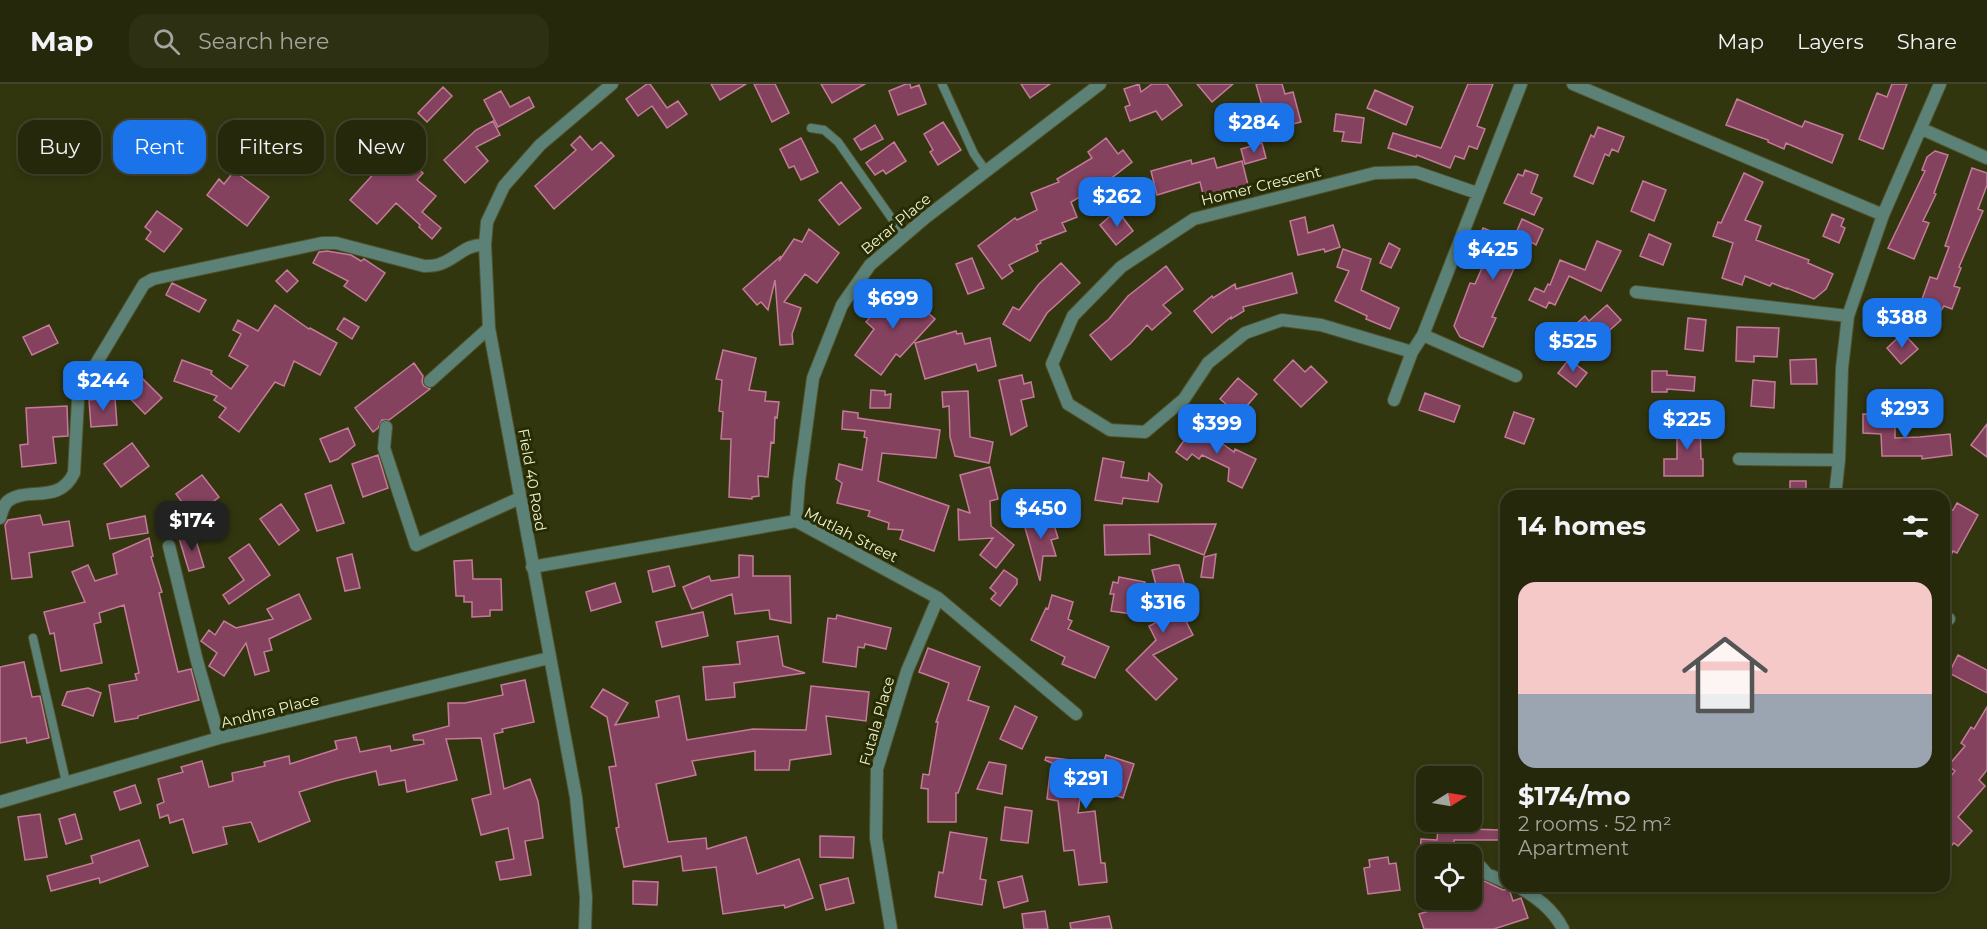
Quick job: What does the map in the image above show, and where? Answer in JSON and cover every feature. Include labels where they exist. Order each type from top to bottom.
[{"type":"street","name":"Field 40 Road","points":[[585,929],[586,897],[576,797],[489,328],[485,245],[487,222],[504,186],[540,145],[612,84]]},
{"type":"street","name":"Berar Place","points":[[796,521],[813,378],[842,305],[870,265],[986,171],[1100,84]]},
{"type":"street","points":[[1394,400],[1412,352],[1423,335],[1521,84]]},
{"type":"street","points":[[1573,84],[1883,215]]},
{"type":"street","points":[[1836,490],[1842,368],[1848,316],[1883,215],[1940,84]]},
{"type":"street","points":[[1922,129],[1987,158]]},
{"type":"street","name":"Homer Crescent","points":[[1412,352],[1322,325],[1282,320],[1245,333],[1208,363],[1184,399],[1145,432],[1110,430],[1068,404],[1052,364],[1073,316],[1105,283],[1121,267],[1194,219],[1375,173],[1416,172],[1477,193]]},
{"type":"street","points":[[0,518],[3,506],[8,500],[53,491],[70,481],[75,465],[78,400],[82,387],[144,284],[153,279],[322,243],[336,243],[424,266],[438,265],[475,244],[485,245]]},
{"type":"street","points":[[1636,292],[1848,316]]},
{"type":"street","points":[[430,381],[489,328]]},
{"type":"street","points":[[1423,335],[1516,376]]},
{"type":"street","points":[[386,427],[384,448],[416,545],[520,498]]},
{"type":"street","points":[[1739,459],[1839,460]]},
{"type":"street","name":"Mutlah Street","points":[[532,567],[796,521],[938,598],[1076,714]]},
{"type":"street","points":[[169,546],[197,661],[219,738]]},
{"type":"street","name":"Futala Place","points":[[891,929],[876,838],[877,769],[907,671],[938,598]]},
{"type":"street","name":"Andhra Place","points":[[0,802],[219,738],[549,658]]},
{"type":"street","points":[[1482,868],[1487,874],[1500,879]]},
{"type":"street","points":[[1526,892],[1553,912],[1563,929]]},
{"type":"lane","points":[[942,84],[974,154],[986,171]]},
{"type":"lane","points":[[810,128],[824,130],[838,142],[904,236]]},
{"type":"lane","points":[[33,638],[66,783]]},
{"type":"building","points":[[650,84],[667,108],[678,101],[687,114],[667,128],[652,106],[638,116],[626,99]]},
{"type":"building","points":[[711,84],[746,84],[720,100]]},
{"type":"building","points":[[754,84],[775,84],[789,113],[772,122]]},
{"type":"building","points":[[821,84],[865,84],[832,103]]},
{"type":"building","points":[[910,84],[911,88],[919,85],[926,104],[898,115],[889,91]]},
{"type":"building","points":[[1021,84],[1050,84],[1030,98]]},
{"type":"building","points":[[1139,84],[1141,92],[1152,84],[1167,84],[1182,105],[1162,120],[1156,111],[1130,121],[1125,107],[1130,105],[1124,89]]},
{"type":"building","points":[[1197,84],[1233,84],[1212,102]]},
{"type":"building","points":[[1256,84],[1282,84],[1285,94],[1293,92],[1301,122],[1277,128],[1273,113],[1265,116]]},
{"type":"building","points":[[1468,84],[1493,84],[1477,126],[1485,129],[1477,149],[1469,146],[1464,159],[1455,156],[1450,168],[1417,155],[1416,157],[1388,148],[1393,133],[1441,148]]},
{"type":"building","points":[[1892,84],[1907,84],[1883,149],[1859,139],[1877,93],[1887,97]]},
{"type":"building","points":[[443,87],[452,96],[427,122],[418,113]]},
{"type":"building","points":[[1375,90],[1413,107],[1406,125],[1367,108]]},
{"type":"building","points":[[501,91],[510,107],[529,97],[534,107],[498,127],[484,100]]},
{"type":"building","points":[[1737,99],[1802,127],[1805,121],[1843,135],[1832,163],[1786,143],[1784,149],[1768,140],[1726,125]]},
{"type":"building","points":[[1336,114],[1364,118],[1361,143],[1342,141],[1344,132],[1334,131]]},
{"type":"building","points":[[493,121],[500,135],[476,147],[488,161],[465,183],[444,160],[476,130]]},
{"type":"building","points":[[943,122],[961,150],[938,165],[930,152],[933,150],[924,134]]},
{"type":"building","points":[[875,125],[883,139],[861,150],[854,139]]},
{"type":"building","points":[[1598,127],[1624,137],[1618,152],[1612,149],[1609,156],[1605,154],[1593,184],[1574,176],[1591,135],[1594,137]]},
{"type":"building","points":[[580,136],[592,150],[601,142],[614,156],[554,209],[535,186],[576,150],[571,145]]},
{"type":"building","points":[[801,138],[818,172],[801,180],[794,166],[789,168],[780,149]]},
{"type":"building","points":[[1106,138],[1118,154],[1123,150],[1132,162],[1109,180],[1071,202],[1077,217],[1062,223],[1066,231],[1040,241],[1041,243],[1036,245],[1038,251],[1009,265],[1013,271],[1002,279],[978,246],[1015,218],[1017,220],[1037,210],[1031,193],[1059,182],[1057,179],[1092,158],[1088,152]]},
{"type":"building","points":[[894,142],[906,161],[886,174],[883,170],[875,175],[866,163]]},
{"type":"building","points":[[1262,143],[1266,158],[1245,164],[1241,149]]},
{"type":"building","points":[[1935,151],[1948,155],[1934,193],[1936,194],[1923,221],[1929,223],[1914,259],[1888,248],[1925,171],[1922,170],[1927,157]]},
{"type":"building","points":[[1214,158],[1217,168],[1242,161],[1248,185],[1204,198],[1200,182],[1157,195],[1151,171],[1191,160],[1192,164]]},
{"type":"building","points":[[1972,168],[1987,173],[1987,185],[1978,209],[1983,211],[1959,267],[1961,268],[1954,286],[1960,288],[1952,309],[1944,306],[1928,329],[1915,320],[1918,316],[1913,313],[1921,302],[1930,277],[1937,279],[1949,247],[1945,246]]},
{"type":"building","points":[[1525,170],[1538,175],[1531,193],[1542,198],[1534,215],[1504,203],[1518,174],[1523,176]]},
{"type":"building","points":[[1744,173],[1763,182],[1745,220],[1761,226],[1756,240],[1809,260],[1808,263],[1833,274],[1826,289],[1814,299],[1772,283],[1770,286],[1745,276],[1742,285],[1722,278],[1733,243],[1713,236]]},
{"type":"building","points":[[232,174],[238,174],[269,197],[247,226],[207,195],[219,179],[224,184]]},
{"type":"building","points":[[373,174],[422,174],[417,180],[436,196],[422,212],[441,228],[432,239],[396,203],[377,224],[350,200]]},
{"type":"building","points":[[1643,181],[1666,190],[1654,221],[1631,211]]},
{"type":"building","points":[[841,182],[861,208],[839,225],[819,200]]},
{"type":"building","points":[[1117,210],[1133,231],[1116,245],[1100,225]]},
{"type":"building","points":[[157,211],[182,229],[164,252],[146,239],[151,232],[145,227]]},
{"type":"building","points":[[1832,214],[1844,219],[1841,226],[1845,228],[1839,243],[1823,236]]},
{"type":"building","points":[[1305,217],[1308,233],[1333,225],[1340,247],[1325,252],[1324,249],[1298,255],[1290,221]]},
{"type":"building","points":[[1522,219],[1543,229],[1536,245],[1531,242],[1521,266],[1516,264],[1492,317],[1496,318],[1483,347],[1460,337],[1454,326],[1470,283],[1475,284],[1489,252],[1487,251],[1489,245],[1478,240],[1483,228],[1513,240]]},
{"type":"building","points":[[809,229],[839,253],[817,283],[805,274],[784,302],[801,308],[792,334],[793,344],[780,345],[775,280],[768,310],[761,302],[757,305],[743,289],[781,256],[779,261],[794,239],[802,242]]},
{"type":"building","points":[[1649,234],[1671,244],[1663,265],[1640,256]]},
{"type":"building","points":[[1597,241],[1621,251],[1601,291],[1569,276],[1555,305],[1549,302],[1546,308],[1529,300],[1535,288],[1544,292],[1548,284],[1550,285],[1560,260],[1585,270]]},
{"type":"building","points":[[1389,243],[1400,249],[1391,268],[1380,263]]},
{"type":"building","points":[[1343,249],[1371,259],[1361,290],[1399,308],[1390,329],[1366,319],[1367,316],[1335,301],[1349,271],[1337,267]]},
{"type":"building","points":[[319,252],[351,255],[361,261],[364,259],[385,273],[366,301],[344,286],[348,281],[313,263]]},
{"type":"building","points":[[972,258],[984,288],[968,294],[956,264]]},
{"type":"building","points":[[1061,263],[1080,283],[1047,313],[1030,341],[1003,324],[1013,307],[1019,310],[1039,284]]},
{"type":"building","points":[[1166,266],[1183,289],[1163,305],[1171,313],[1152,330],[1147,325],[1111,360],[1090,335],[1109,319],[1128,296]]},
{"type":"building","points":[[287,270],[298,281],[287,292],[276,281]]},
{"type":"building","points":[[1292,273],[1297,293],[1243,307],[1244,311],[1231,319],[1231,317],[1212,333],[1194,311],[1212,296],[1213,298],[1235,284],[1236,289]]},
{"type":"building","points":[[172,283],[206,300],[199,312],[166,295]]},
{"type":"building","points":[[897,285],[935,319],[900,357],[896,354],[881,375],[855,355],[874,329],[866,322]]},
{"type":"building","points":[[275,305],[309,329],[337,343],[320,375],[294,361],[284,386],[275,382],[239,432],[219,417],[226,408],[214,400],[217,396],[174,381],[182,360],[212,371],[211,374],[231,389],[248,366],[229,356],[241,334],[233,330],[238,320],[258,331]]},
{"type":"building","points":[[1607,305],[1621,320],[1581,356],[1568,341],[1580,329],[1576,324],[1585,316],[1589,321]]},
{"type":"building","points":[[344,318],[359,327],[352,339],[337,329]]},
{"type":"building","points":[[1688,318],[1706,320],[1703,351],[1685,349]]},
{"type":"building","points":[[49,325],[58,343],[32,355],[23,337]]},
{"type":"building","points":[[1737,327],[1779,328],[1777,357],[1754,356],[1754,362],[1736,361]]},
{"type":"building","points":[[956,331],[957,334],[962,333],[965,344],[990,338],[996,366],[978,371],[976,364],[925,379],[915,343]]},
{"type":"building","points":[[1903,333],[1918,349],[1901,364],[1887,348]]},
{"type":"building","points":[[723,350],[756,358],[749,390],[766,392],[765,401],[779,402],[777,418],[775,417],[774,443],[771,442],[768,477],[758,476],[759,496],[752,497],[752,499],[729,497],[731,439],[721,439],[723,412],[719,411],[722,380],[716,379]]},
{"type":"building","points":[[1569,359],[1587,373],[1576,387],[1558,373]]},
{"type":"building","points":[[1816,359],[1817,384],[1791,384],[1790,360]]},
{"type":"building","points":[[1293,360],[1305,372],[1311,366],[1327,382],[1301,407],[1274,380]]},
{"type":"building","points":[[414,363],[423,376],[424,386],[430,389],[389,420],[382,420],[373,432],[355,408]]},
{"type":"building","points":[[1652,371],[1667,371],[1667,375],[1695,377],[1694,391],[1667,389],[1667,392],[1652,392]]},
{"type":"building","points":[[138,374],[162,398],[145,414],[122,390]]},
{"type":"building","points":[[1022,375],[1024,384],[1031,382],[1034,397],[1021,400],[1027,426],[1011,435],[999,380]]},
{"type":"building","points":[[1238,378],[1257,394],[1239,415],[1220,399]]},
{"type":"building","points":[[1753,380],[1775,382],[1774,408],[1751,406]]},
{"type":"building","points":[[871,390],[885,391],[885,395],[891,394],[890,408],[870,408]]},
{"type":"building","points":[[968,391],[970,437],[993,442],[989,463],[955,456],[950,437],[949,406],[943,407],[942,392]]},
{"type":"building","points":[[1425,393],[1460,406],[1454,422],[1419,410]]},
{"type":"building","points":[[115,398],[117,425],[91,427],[89,400]]},
{"type":"building","points":[[67,406],[68,436],[53,437],[56,463],[22,467],[20,445],[28,444],[26,408]]},
{"type":"building","points":[[843,411],[858,413],[858,418],[940,430],[936,458],[882,453],[878,481],[949,506],[934,551],[900,539],[903,530],[888,529],[889,523],[868,516],[870,511],[837,503],[842,483],[836,479],[839,464],[862,470],[867,438],[864,437],[865,431],[842,429]]},
{"type":"building","points":[[1514,412],[1534,419],[1524,444],[1505,437]]},
{"type":"building","points":[[1863,414],[1895,415],[1895,438],[1950,434],[1952,455],[1922,459],[1922,456],[1882,456],[1881,434],[1863,433]]},
{"type":"building","points":[[1677,419],[1700,419],[1703,476],[1664,476],[1664,459],[1677,459]]},
{"type":"building","points":[[1195,424],[1234,452],[1235,449],[1256,459],[1242,488],[1228,481],[1229,468],[1202,455],[1199,459],[1192,454],[1187,460],[1176,452]]},
{"type":"building","points":[[1987,424],[1987,457],[1971,445]]},
{"type":"building","points":[[348,428],[355,445],[338,459],[330,462],[320,439]]},
{"type":"building","points":[[132,443],[149,466],[121,487],[104,464]]},
{"type":"building","points":[[378,455],[388,488],[363,497],[352,464]]},
{"type":"building","points":[[1103,458],[1124,462],[1121,477],[1148,481],[1149,473],[1162,485],[1158,502],[1123,498],[1122,504],[1095,500]]},
{"type":"building","points":[[990,467],[998,499],[990,501],[991,526],[1014,545],[996,568],[980,555],[993,538],[959,540],[958,509],[970,513],[960,475]]},
{"type":"building","points":[[202,475],[219,497],[193,517],[176,494]]},
{"type":"building","points":[[1790,481],[1806,481],[1806,490],[1790,490]]},
{"type":"building","points":[[331,485],[344,523],[317,531],[305,494]]},
{"type":"building","points":[[1957,503],[1978,515],[1957,553],[1953,551],[1950,557],[1950,510],[1953,510]]},
{"type":"building","points":[[281,504],[299,530],[279,545],[260,519]]},
{"type":"building","points":[[40,515],[43,525],[69,521],[73,546],[29,553],[32,577],[12,579],[5,525],[8,520]]},
{"type":"building","points":[[1051,515],[1058,538],[1051,540],[1056,556],[1043,556],[1040,581],[1024,524]]},
{"type":"building","points":[[145,516],[148,533],[110,539],[107,524]]},
{"type":"building","points":[[1216,524],[1204,555],[1149,534],[1150,554],[1105,555],[1104,525]]},
{"type":"building","points":[[194,534],[204,567],[189,571],[179,538]]},
{"type":"building","points":[[149,538],[153,556],[151,557],[162,592],[159,593],[178,672],[191,669],[199,700],[138,716],[138,718],[115,722],[109,685],[137,680],[135,674],[139,673],[124,605],[99,613],[101,622],[94,624],[102,663],[61,671],[54,633],[50,634],[44,612],[85,602],[72,572],[88,565],[95,581],[117,574],[113,554]]},
{"type":"building","points":[[249,544],[270,575],[229,604],[223,595],[244,580],[229,558]]},
{"type":"building","points":[[352,554],[360,588],[345,591],[337,558]]},
{"type":"building","points":[[1216,554],[1213,578],[1201,577],[1204,557]]},
{"type":"building","points":[[739,555],[753,556],[753,576],[790,576],[791,623],[770,619],[769,610],[735,614],[732,594],[692,609],[683,587],[709,576],[711,581],[739,577]]},
{"type":"building","points":[[472,560],[473,579],[501,579],[502,610],[490,610],[490,616],[472,617],[472,602],[464,602],[464,596],[456,596],[454,561]]},
{"type":"building","points":[[1179,565],[1186,590],[1172,594],[1193,635],[1153,655],[1177,679],[1156,700],[1126,670],[1156,640],[1149,626],[1165,618],[1152,570]]},
{"type":"building","points":[[669,566],[675,586],[653,592],[648,571]]},
{"type":"building","points":[[1004,570],[1017,579],[1017,584],[1000,606],[991,599],[996,593],[990,588]]},
{"type":"building","points":[[1119,577],[1145,582],[1139,615],[1111,611],[1114,594],[1110,594],[1113,582],[1118,583]]},
{"type":"building","points":[[615,583],[621,602],[591,611],[586,592]]},
{"type":"building","points":[[299,594],[311,619],[269,639],[272,650],[264,652],[269,671],[255,675],[246,643],[224,676],[209,666],[217,653],[201,641],[209,630],[215,635],[224,621],[236,628],[273,619],[267,609]]},
{"type":"building","points":[[1052,595],[1073,602],[1068,619],[1072,621],[1068,629],[1109,647],[1095,678],[1062,664],[1065,657],[1031,640],[1046,608],[1048,609]]},
{"type":"building","points":[[703,612],[708,636],[662,647],[656,622]]},
{"type":"building","points":[[837,615],[891,628],[886,649],[865,644],[864,648],[858,647],[856,667],[823,662],[828,618],[836,619]]},
{"type":"building","points":[[778,636],[783,666],[805,673],[734,683],[735,697],[706,700],[703,667],[740,664],[737,642]]},
{"type":"building","points":[[928,648],[980,667],[968,700],[989,707],[958,793],[956,793],[956,822],[928,822],[928,789],[921,788],[923,774],[929,775],[938,722],[936,722],[949,683],[919,672]]},
{"type":"building","points":[[1958,655],[1987,670],[1987,693],[1950,674]]},
{"type":"building","points":[[24,662],[32,697],[40,696],[49,738],[27,743],[26,738],[0,743],[0,667]]},
{"type":"building","points":[[525,680],[534,722],[502,729],[503,732],[494,734],[504,789],[530,779],[538,801],[543,838],[525,841],[531,875],[500,880],[496,862],[514,859],[508,828],[481,835],[472,799],[491,794],[481,738],[446,739],[457,780],[407,792],[405,780],[379,785],[376,771],[299,792],[310,821],[259,842],[251,822],[223,827],[227,844],[193,853],[183,819],[170,823],[168,815],[160,818],[157,805],[164,802],[158,779],[183,772],[181,767],[202,761],[209,787],[233,781],[232,773],[265,766],[264,762],[289,756],[290,764],[337,749],[335,741],[356,737],[360,752],[390,746],[391,751],[424,744],[423,740],[414,740],[413,735],[449,726],[448,703],[465,703],[503,695],[501,685]]},
{"type":"building","points":[[811,686],[869,692],[866,721],[826,716],[831,754],[790,760],[789,770],[755,770],[755,751],[692,761],[696,775],[656,784],[668,842],[706,838],[707,849],[746,837],[757,874],[799,859],[813,898],[785,908],[784,905],[723,914],[716,867],[683,871],[681,856],[624,867],[616,828],[619,827],[609,767],[616,766],[607,717],[591,707],[603,689],[628,703],[615,725],[659,717],[656,701],[679,696],[687,740],[753,729],[806,730]]},
{"type":"building","points":[[88,688],[101,693],[93,716],[62,705],[67,692]]},
{"type":"building","points":[[1015,706],[1037,717],[1022,749],[1000,739]]},
{"type":"building","points":[[1987,707],[1987,770],[1979,780],[1985,786],[1958,817],[1972,831],[1958,846],[1954,843],[1950,847],[1950,777],[1955,771],[1950,767],[1950,764],[1965,746],[1961,743],[1971,727],[1974,729]]},
{"type":"building","points":[[1106,755],[1134,764],[1123,798],[1082,783],[1078,813],[1095,811],[1101,863],[1105,863],[1107,882],[1079,885],[1074,850],[1064,851],[1058,801],[1047,799],[1050,773],[1080,778],[1081,776],[1045,760],[1046,757],[1103,764]]},
{"type":"building","points":[[989,762],[1006,765],[1002,794],[977,789]]},
{"type":"building","points":[[135,785],[141,803],[120,810],[114,792]]},
{"type":"building","points":[[1005,807],[1032,811],[1028,843],[1001,840]]},
{"type":"building","points":[[40,814],[47,857],[25,860],[18,817]]},
{"type":"building","points":[[75,814],[82,839],[66,844],[59,819]]},
{"type":"building","points":[[1500,830],[1500,840],[1454,840],[1454,844],[1421,844],[1421,839],[1437,840],[1438,832]]},
{"type":"building","points":[[950,832],[987,838],[980,879],[986,880],[982,905],[935,897],[939,872],[943,873]]},
{"type":"building","points":[[820,836],[854,837],[853,858],[820,857]]},
{"type":"building","points":[[139,840],[148,866],[100,883],[99,878],[51,891],[47,876],[93,863],[91,856]]},
{"type":"building","points":[[1388,857],[1389,864],[1396,863],[1400,890],[1368,894],[1364,868],[1370,867],[1369,860]]},
{"type":"building","points":[[1022,876],[1028,901],[1004,908],[998,882]]},
{"type":"building","points":[[848,878],[854,903],[826,910],[820,885]]},
{"type":"building","points":[[1482,880],[1500,889],[1500,892],[1510,892],[1513,901],[1521,898],[1528,918],[1494,929],[1424,929],[1419,914],[1432,910],[1482,910]]},
{"type":"building","points":[[633,881],[658,882],[657,905],[633,904]]},
{"type":"building","points":[[1045,911],[1048,929],[1024,929],[1022,914]]},
{"type":"building","points":[[1109,916],[1112,929],[1071,929],[1070,923]]}]
